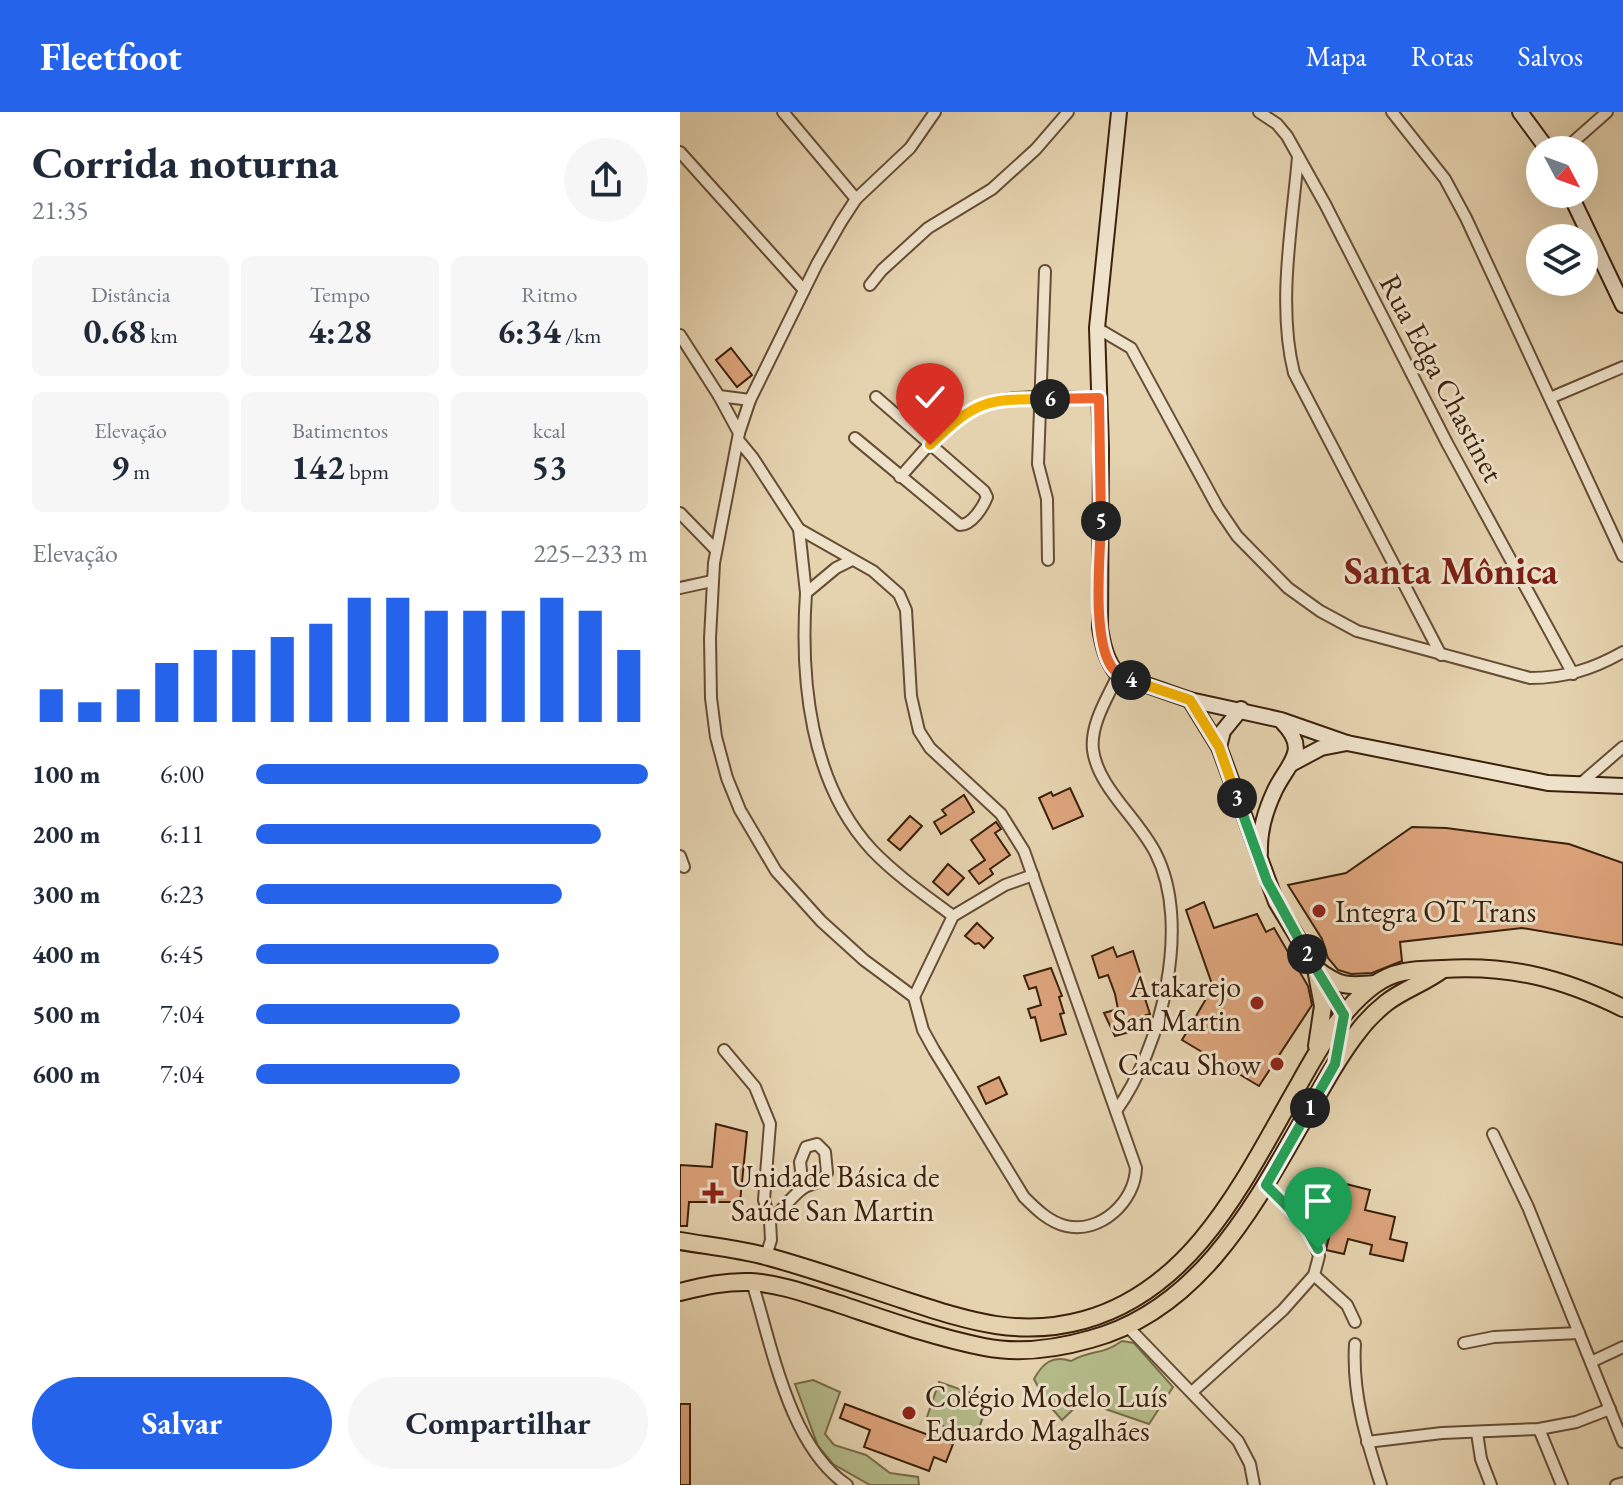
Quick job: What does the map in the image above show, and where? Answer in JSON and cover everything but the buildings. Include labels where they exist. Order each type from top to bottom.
[{"type":"main road","points":[[1119,112],[1097,328],[1100,628],[1104,653],[1118,675],[1190,700],[1241,709],[1347,743],[1548,783],[1623,786]]},
{"type":"main road","points":[[1520,112],[1538,136]]},
{"type":"main road","points":[[1577,208],[1623,305]]},
{"type":"main road","points":[[1190,700],[1219,747],[1276,902],[1344,1015],[1335,1064]]},
{"type":"main road","points":[[1219,747],[1223,731],[1241,709]]},
{"type":"main road","points":[[1260,862],[1259,843],[1268,808],[1282,776],[1291,764],[1296,747],[1295,737],[1281,720]]},
{"type":"main road","points":[[1291,764],[1321,748],[1347,743]]},
{"type":"main road","points":[[1316,969],[1332,982],[1343,985],[1375,984],[1419,968],[1495,968],[1528,973],[1584,989],[1623,1008]]},
{"type":"main road","points":[[1315,1056],[1323,1006],[1316,969]]},
{"type":"main road","points":[[680,1292],[723,1282],[783,1286],[944,1338],[993,1349],[1019,1351],[1048,1348],[1088,1340],[1128,1327],[1151,1314],[1195,1280],[1218,1255],[1266,1185],[1335,1064],[1356,1034],[1386,1003],[1426,982],[1443,969]]},
{"type":"main road","points":[[680,1241],[766,1256],[995,1326],[1033,1329],[1062,1325],[1111,1311],[1160,1281],[1202,1240],[1231,1202],[1315,1056],[1344,1015],[1375,984]]},
{"type":"street","points":[[783,112],[856,199]]},
{"type":"street","points":[[799,529],[887,582],[899,594],[906,610],[911,696],[919,731],[930,748],[1001,814],[1015,833],[1033,875],[1132,1154],[1135,1180],[1131,1193],[1122,1205],[1094,1225],[1078,1228],[1063,1226],[1037,1210],[1024,1197],[923,1030],[914,997],[864,960],[821,921],[776,871],[740,810],[716,737],[711,683],[712,581],[739,437],[750,400],[829,242],[856,199],[910,148],[935,112]]},
{"type":"street","points":[[870,285],[928,228],[992,189],[1036,149],[1068,112]]},
{"type":"street","name":"Rua Edga Chastinet","points":[[1259,112],[1277,124],[1298,155],[1447,443],[1573,674]]},
{"type":"street","points":[[1392,112],[1445,179],[1466,218],[1623,556]]},
{"type":"street","points":[[1580,136],[1607,112]]},
{"type":"street","points":[[680,152],[804,290]]},
{"type":"street","points":[[1298,155],[1286,313],[1287,344],[1294,373],[1441,655]]},
{"type":"street","points":[[1045,271],[1038,464],[1048,508],[1048,560]]},
{"type":"street","points":[[1097,328],[1131,348],[1218,508],[1237,536],[1288,588],[1320,611],[1357,631],[1530,678],[1573,674],[1601,665],[1623,652]]},
{"type":"street","points":[[680,335],[719,396],[739,437],[799,529],[806,593],[805,633],[810,700],[816,740],[828,777],[846,814],[871,849],[953,916]]},
{"type":"street","points":[[1550,398],[1623,367]]},
{"type":"street","points":[[719,396],[750,400]]},
{"type":"street","points":[[855,438],[954,522],[963,526],[969,523],[985,502],[986,493],[876,397]]},
{"type":"street","points":[[900,477],[959,416],[981,405],[1007,399],[1099,398]]},
{"type":"street","points":[[680,513],[716,550]]},
{"type":"street","points":[[806,593],[836,568],[852,560]]},
{"type":"street","points":[[680,588],[712,581]]},
{"type":"street","points":[[1116,1111],[1131,1086],[1155,1026],[1173,945],[1168,890],[1157,854],[1136,820],[1105,783],[1095,761],[1093,747],[1096,727],[1118,675]]},
{"type":"street","points":[[1578,785],[1623,747]]},
{"type":"street","points":[[680,856],[684,867]]},
{"type":"street","points":[[914,997],[953,916],[1005,885],[1033,875]]},
{"type":"street","points":[[724,1050],[755,1087],[768,1114],[770,1135],[764,1200],[771,1240],[766,1256]]},
{"type":"street","points":[[1493,1134],[1528,1207],[1623,1442]]},
{"type":"street","points":[[1192,1392],[1283,1310],[1314,1275],[1319,1256],[1311,1233],[1266,1185]]},
{"type":"street","points":[[770,1221],[803,1188]]},
{"type":"street","points":[[1314,1275],[1347,1305],[1355,1322]]},
{"type":"street","points":[[752,1282],[802,1433],[818,1460],[847,1485]]},
{"type":"street","points":[[1128,1327],[1238,1441],[1250,1464],[1254,1485]]},
{"type":"street","points":[[1464,1343],[1506,1336],[1579,1333]]},
{"type":"street","points":[[1355,1344],[1355,1376],[1367,1442],[1381,1485]]},
{"type":"street","points":[[1591,1362],[1623,1347]]},
{"type":"street","points":[[1367,1442],[1442,1433],[1539,1429],[1576,1422],[1610,1409]]},
{"type":"street","points":[[1539,1429],[1562,1485]]},
{"type":"street","points":[[1477,1433],[1481,1459],[1491,1485]]},
{"type":"street","points":[[1616,1485],[1623,1483]]},
{"type":"green space","points":[[1326,1189],[1339,1192],[1325,1250],[1316,1225]]},
{"type":"green space","points":[[1122,1341],[1134,1343],[1173,1387],[1149,1424],[1082,1401],[1062,1420],[1046,1402],[1034,1379],[1041,1369],[1053,1360],[1071,1361]]},
{"type":"green space","points":[[813,1380],[840,1392],[825,1434],[834,1445],[866,1455],[890,1473],[918,1477],[919,1485],[870,1485],[833,1464],[818,1446],[795,1384]]},
{"type":"green space","points":[[939,1382],[989,1399],[976,1437],[926,1420]]},
{"type":"place","name":"Integra OT Trans","points":[[1319,911]]},
{"type":"place","name":"Atakarejo San Martin","points":[[1257,1003]]},
{"type":"place","name":"Cacau Show","points":[[1277,1064]]},
{"type":"place","name":"Unidade Básica de Saúde San Martin","points":[[713,1193]]},
{"type":"place","name":"Colégio Modelo Luís Eduardo Magalhães","points":[[909,1413]]},
{"type":"district","name":"Santa Mônica","points":[[1451,570]]},
{"type":"route","points":[[930,445],[959,416],[992,401],[1099,398],[1100,628],[1104,653],[1118,675],[1190,700],[1202,715],[1219,747],[1276,902],[1344,1015],[1335,1064],[1266,1185],[1303,1222],[1318,1249]]}]
